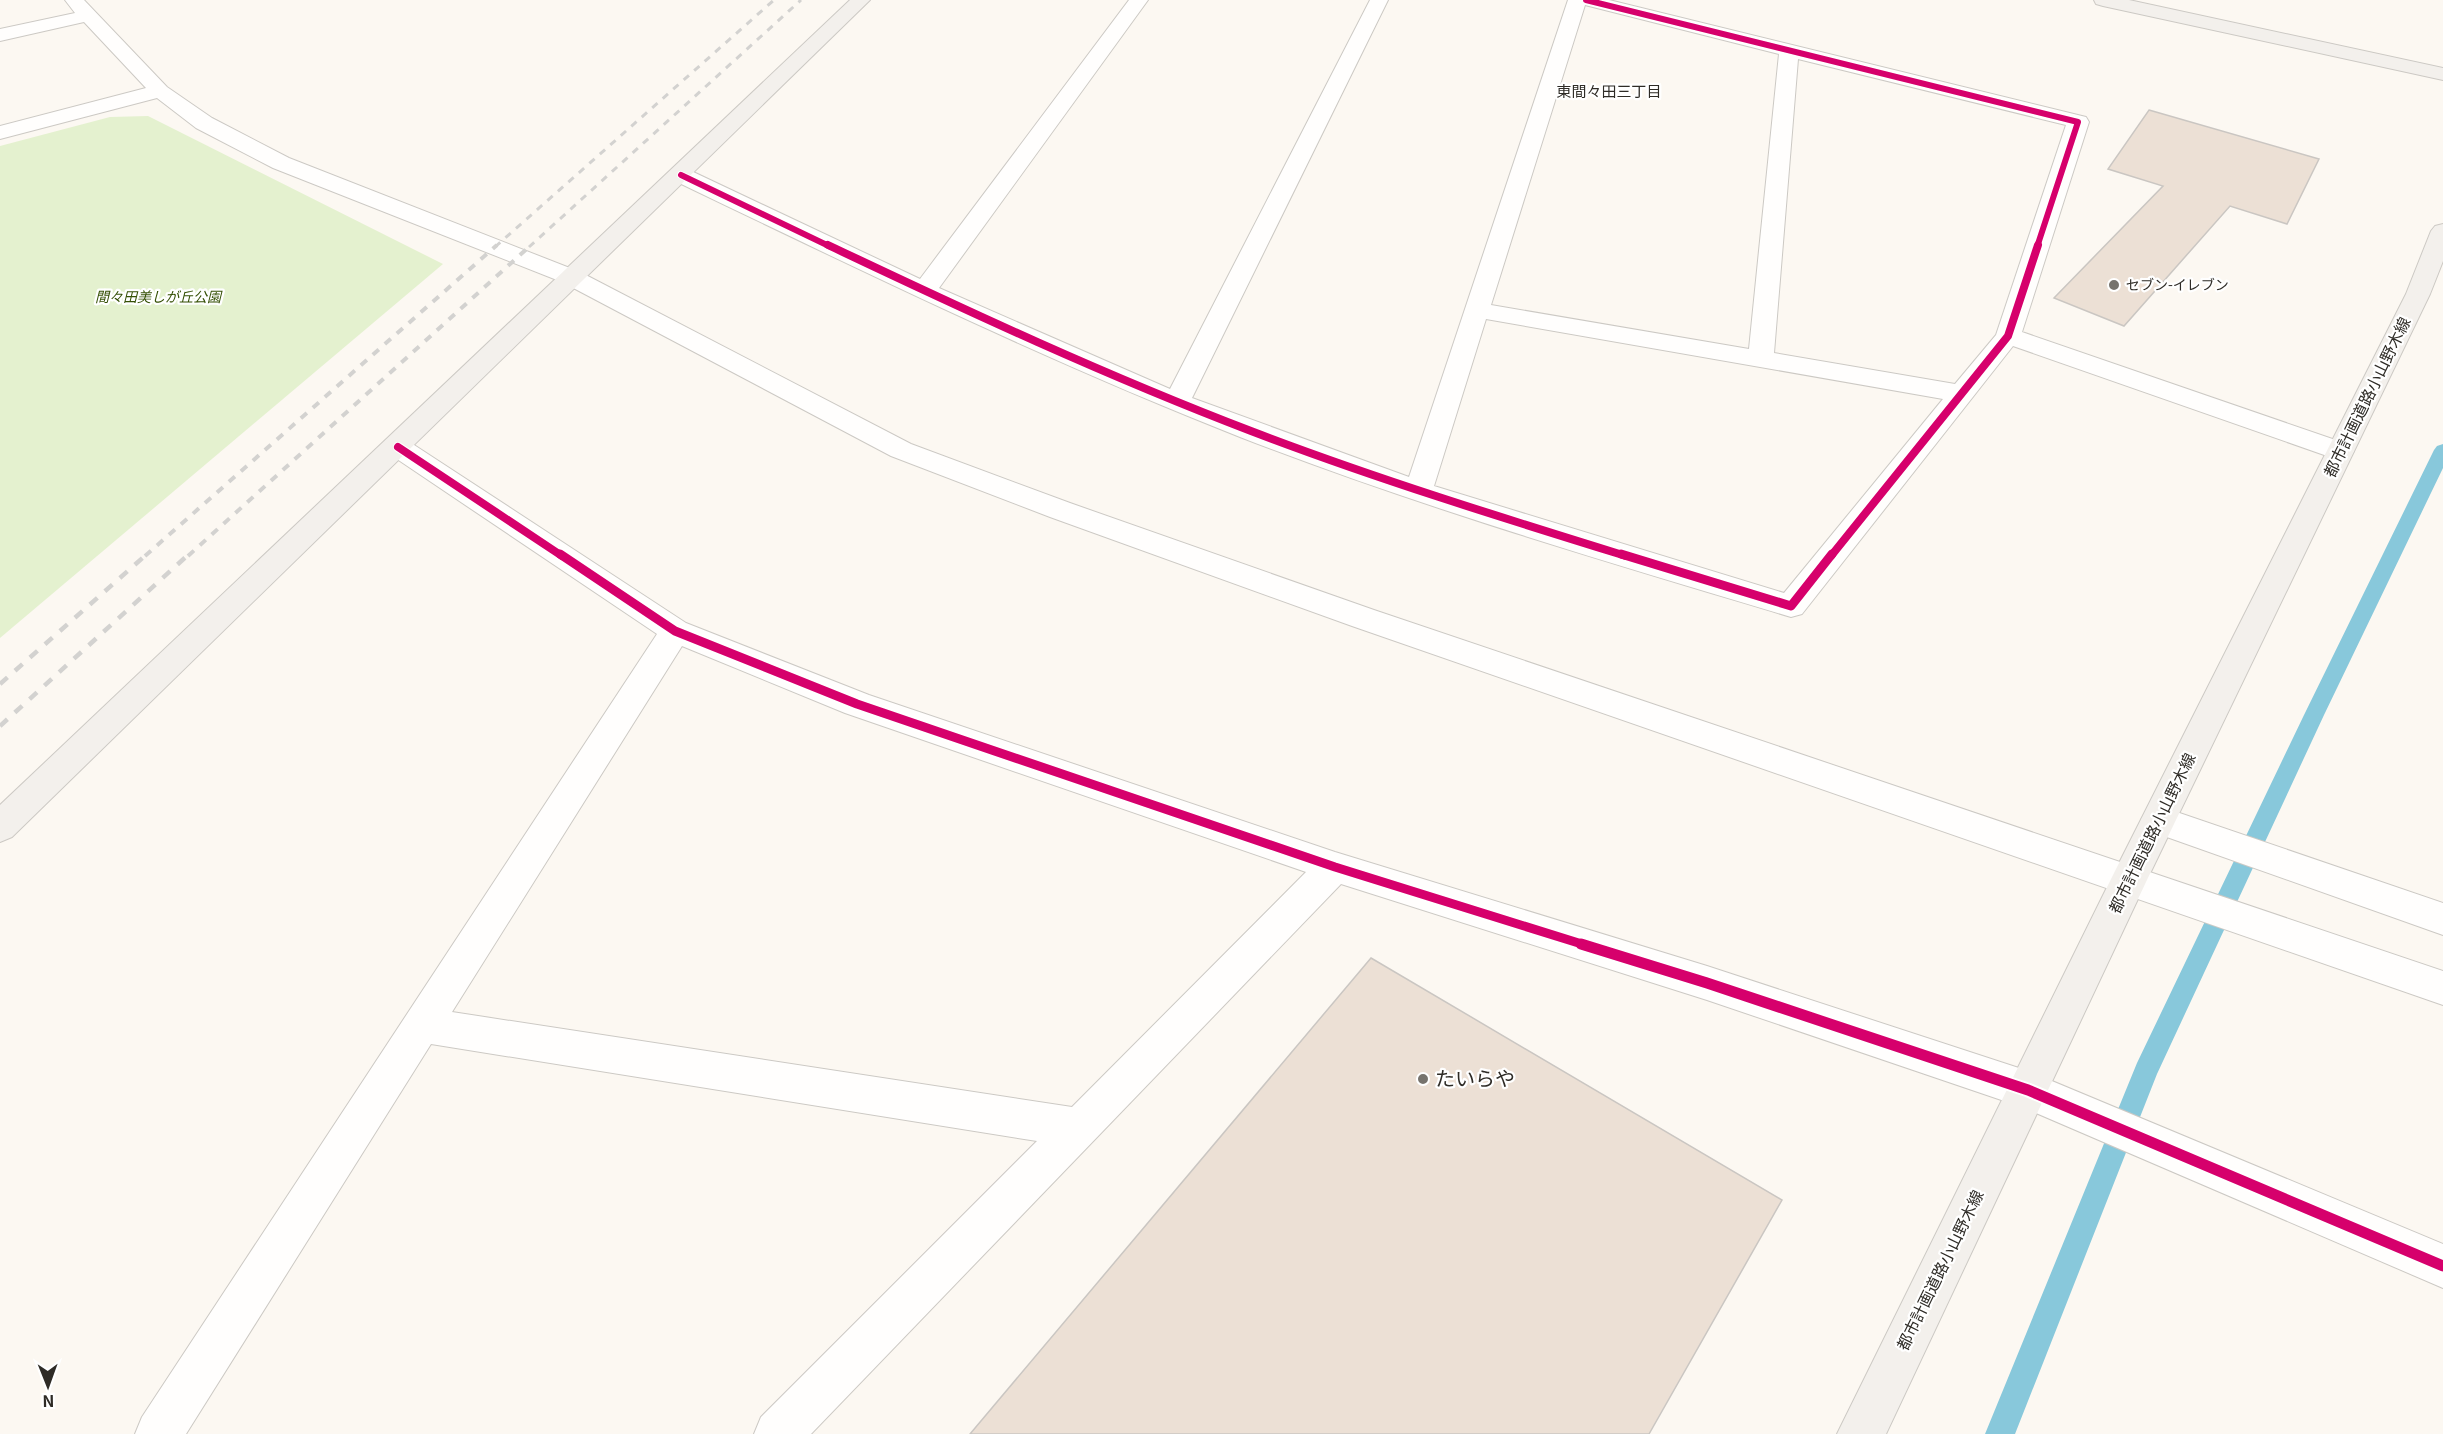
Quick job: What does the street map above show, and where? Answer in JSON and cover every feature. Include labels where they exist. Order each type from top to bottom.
[{"type":"street","points":[[74,0],[160,91],[204,123],[281,163],[571,277],[901,450],[1060,510],[1364,618],[2128,882],[2443,988]]},
{"type":"street","points":[[0,827],[861,0]]},
{"type":"street","points":[[924,291],[1139,0]]},
{"type":"street","points":[[1177,402],[1379,0]]},
{"type":"street","points":[[1418,492],[1577,0]]},
{"type":"street","points":[[681,175],[924,291],[1177,402],[1418,492],[1791,606],[2008,336],[2078,122],[1586,0]]},
{"type":"street","points":[[2103,0],[2443,74]]},
{"type":"street","points":[[0,35],[90,15]]},
{"type":"street","points":[[1761,358],[1790,51]]},
{"type":"street","points":[[0,133],[160,91]]},
{"type":"street","name":"都市計画道路小山野木線","points":[[1861,1434],[2128,882],[2418,294],[2443,231]]},
{"type":"street","points":[[1477,310],[1962,394]]},
{"type":"street","points":[[2008,336],[2340,451]]},
{"type":"street","points":[[398,447],[675,631],[857,704],[1335,867],[1707,983],[2028,1090],[2443,1266]]},
{"type":"street","points":[[159,1434],[675,631]]},
{"type":"street","points":[[2159,820],[2443,918]]},
{"type":"street","points":[[778,1434],[1335,867]]},
{"type":"street","points":[[422,1025],[1079,1128]]},
{"type":"green space","name":"間々田美しが丘公園","points":[[148,116],[443,264],[0,638],[0,146],[110,117]]},
{"type":"building","points":[[2149,110],[2319,159],[2287,224],[2230,206],[2124,326],[2054,298],[2163,186],[2108,169]]},
{"type":"building","name":"たいらや","points":[[1371,958],[1782,1200],[1649,1434],[970,1434]]},
{"type":"waterway","points":[[2000,1434],[2146,1071],[2314,715],[2443,450]]},
{"type":"railway","points":[[495,247],[774,0]]},
{"type":"railway","points":[[529,247],[801,0]]},
{"type":"railway","points":[[145,556],[497,245]]},
{"type":"railway","points":[[188,556],[531,245]]},
{"type":"railway","points":[[0,684],[147,554]]},
{"type":"railway","points":[[0,726],[189,554]]},
{"type":"cycle path","points":[[681,175],[1052,349],[1252,432],[1482,511],[1791,606],[2008,336],[2078,122],[1586,0]]},
{"type":"cycle path","points":[[398,447],[675,631],[857,704],[1335,867],[1707,983],[2028,1090],[2443,1266]]},
{"type":"place","name":"セブン-イレブン","points":[[2114,285]]},
{"type":"place","name":"たいらや","points":[[1423,1079]]},
{"type":"district","name":"東間々田三丁目","points":[[1609,92]]}]
